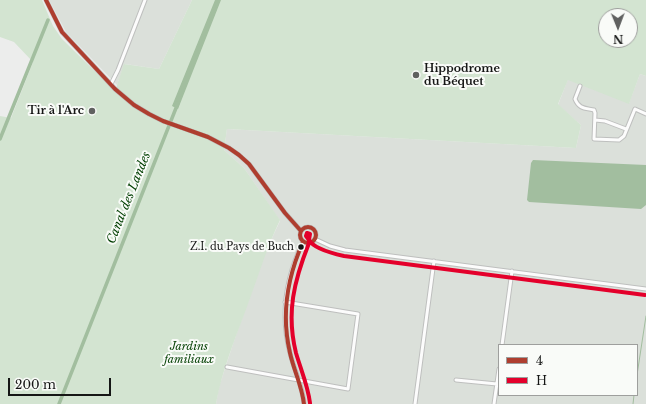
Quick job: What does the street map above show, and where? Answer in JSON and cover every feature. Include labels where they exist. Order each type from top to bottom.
[{"type":"street","points":[[46,0],[62,32],[111,84],[138,107],[163,121],[208,137],[239,155],[249,164],[285,213],[301,231]]},
{"type":"street","points":[[111,84],[118,70],[145,0]]},
{"type":"street","points":[[580,86],[575,99],[581,108],[594,110],[594,139],[619,140],[624,136],[635,110],[646,114]]},
{"type":"street","points":[[595,120],[605,121],[626,129]]},
{"type":"street","points":[[304,227],[312,228],[316,234],[315,239],[308,244],[303,242],[300,238],[301,231],[304,227]]},
{"type":"street","points":[[315,239],[330,246],[345,250],[646,289]]},
{"type":"street","points":[[303,242],[295,258],[285,302],[285,325],[288,346],[304,404]]},
{"type":"street","points":[[415,404],[434,261]]},
{"type":"street","points":[[502,344],[512,271]]},
{"type":"street","points":[[227,367],[348,389],[358,314],[285,302]]},
{"type":"street","points":[[494,404],[498,378]]},
{"type":"street","points":[[456,380],[497,384]]},
{"type":"shaded area","points":[[49,0],[192,0],[159,69],[125,64],[117,85],[66,32]]},
{"type":"shaded area","points":[[215,0],[221,0],[178,109],[172,106]]},
{"type":"shaded area","points":[[640,74],[646,76],[646,404],[216,404],[219,387],[264,255],[280,221],[244,168],[224,150],[227,129],[576,148],[581,125],[558,105],[568,79],[629,103]]},
{"type":"shaded area","points":[[533,160],[646,165],[646,205],[641,209],[529,202],[527,200],[531,163]]},
{"type":"green space","name":"Jardins familiaux","points":[[0,0],[42,0],[53,26],[62,39],[116,92],[124,64],[159,69],[192,0],[646,0],[646,76],[640,74],[629,104],[568,80],[558,104],[581,125],[576,148],[227,129],[224,150],[244,168],[280,220],[267,250],[230,352],[216,404],[0,404],[0,116],[11,118],[33,62],[14,42],[0,37]]},
{"type":"waterway","points":[[0,139],[48,20]]},
{"type":"waterway","name":"Canal des Landes","points":[[59,404],[178,103]]},
{"type":"waterway","points":[[638,368],[646,316]]},
{"type":"waterway","points":[[633,404],[634,396]]},
{"type":"transit line","name":"4","points":[[46,0],[62,32],[115,89],[134,105],[149,114],[163,121],[208,137],[239,155],[249,164],[285,213],[301,231]]},
{"type":"transit line","name":"4","points":[[305,227],[311,227],[316,232],[316,235],[314,241],[311,243],[305,243],[300,238],[300,232],[305,227]]},
{"type":"transit line","name":"H","points":[[310,403],[306,384],[296,353],[292,324],[293,297],[299,271],[309,243],[306,236],[307,233],[310,234],[309,240],[315,246],[325,251],[344,256],[645,295]]},
{"type":"transit line","name":"4","points":[[303,242],[289,283],[286,325],[290,353],[302,391],[304,404]]},
{"type":"place","name":"Hippodrome du Béquet","points":[[416,75]]},
{"type":"place","name":"Tir à l'Arc","points":[[92,111]]},
{"type":"place","name":"Z.I. du Pays de Buch","points":[[301,247]]}]
